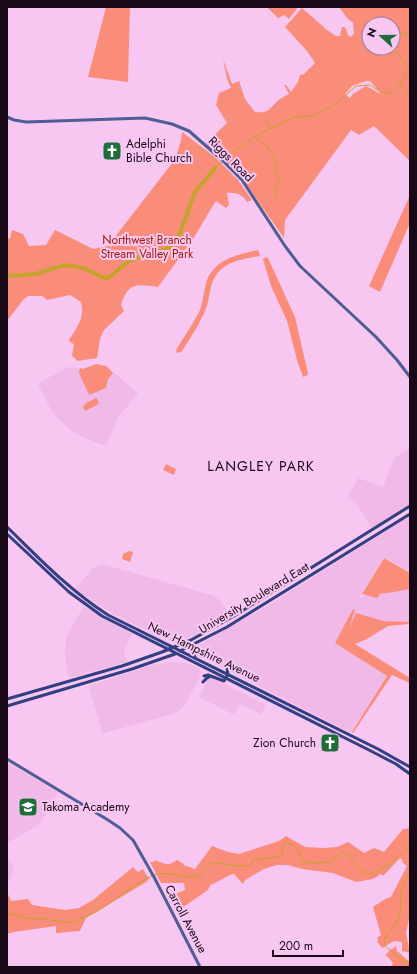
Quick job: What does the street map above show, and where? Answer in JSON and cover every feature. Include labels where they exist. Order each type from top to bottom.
[{"type":"main road","name":"Riggs Road","points":[[7,117],[26,122],[136,118],[155,119],[189,131],[221,159],[246,186],[285,246],[300,266],[376,338],[397,360],[410,377]]},
{"type":"main road","name":"University Boulevard East","points":[[7,699],[122,666],[174,648],[230,619],[410,506]]},
{"type":"main road","name":"University Boulevard East","points":[[7,706],[118,674],[175,654],[196,644],[227,627],[410,514]]},
{"type":"main road","name":"New Hampshire Avenue","points":[[7,527],[68,586],[92,605],[118,620],[392,756],[410,767]]},
{"type":"main road","name":"New Hampshire Avenue","points":[[7,534],[84,604],[114,623],[376,753],[410,774]]},
{"type":"main road","points":[[196,644],[193,647],[192,652],[196,658]]},
{"type":"main road","points":[[118,674],[122,666]]},
{"type":"main road","points":[[204,676],[208,675],[224,681],[226,673]]},
{"type":"main road","points":[[203,682],[211,676]]},
{"type":"main road","points":[[64,689],[67,682]]},
{"type":"main road","points":[[295,713],[304,715],[317,722],[322,721]]},
{"type":"main road","name":"Carroll Avenue","points":[[7,759],[120,828],[133,840],[200,967]]},
{"type":"shaded area","points":[[96,364],[106,366],[138,393],[117,419],[107,444],[105,445],[83,437],[72,431],[61,422],[51,410],[38,384],[67,367],[83,369]]},
{"type":"shaded area","points":[[410,448],[410,504],[372,528],[355,502],[348,497],[358,478],[383,487],[394,458]]},
{"type":"shaded area","points":[[410,516],[410,572],[383,557],[357,602],[364,595],[375,597],[379,594],[410,588],[410,622],[408,624],[388,626],[365,640],[335,643],[387,676],[351,733],[196,654],[197,646],[267,606]]},
{"type":"shaded area","points":[[102,564],[215,596],[229,613],[193,636],[181,640],[167,640],[115,615],[75,589],[93,568]]},
{"type":"shaded area","points":[[84,607],[132,634],[124,650],[126,662],[69,678],[65,658],[67,636]]},
{"type":"shaded area","points":[[170,662],[186,663],[199,668],[201,671],[199,679],[184,706],[177,712],[169,715],[104,733],[102,732],[89,688],[91,685],[153,665]]},
{"type":"shaded area","points":[[211,677],[266,705],[261,714],[240,704],[234,715],[199,697],[207,680]]},
{"type":"shaded area","name":"Takoma Academy","points":[[7,762],[58,793],[42,821],[32,829],[7,843]]},
{"type":"shaded area","points":[[7,858],[14,867],[7,886]]},
{"type":"green space","points":[[106,7],[130,7],[128,82],[88,77]]},
{"type":"green space","points":[[267,7],[298,7],[289,19],[284,15],[278,18]]},
{"type":"green space","points":[[339,7],[410,7],[410,161],[374,126],[359,135],[351,130],[285,220],[284,238],[240,176],[206,143],[227,123],[216,105],[219,93],[231,88],[227,79],[223,59],[232,84],[239,81],[245,99],[255,112],[264,112],[281,98],[289,94],[284,85],[286,85],[291,92],[298,82],[300,75],[304,74],[315,63],[307,51],[285,27],[302,8],[336,36],[340,36],[342,27],[346,29],[350,37],[354,34],[353,23],[347,18]],"holes":[[[370,81],[381,94],[366,86],[353,94],[350,98],[345,94],[352,86]]]},
{"type":"green space","name":"Northwest Branch Stream Valley Park","points":[[182,132],[215,157],[238,180],[252,200],[247,202],[239,194],[227,193],[229,205],[226,208],[216,201],[193,239],[158,287],[139,285],[130,288],[121,305],[124,311],[104,330],[100,339],[97,358],[77,361],[72,356],[74,344],[69,340],[80,322],[82,308],[81,302],[70,295],[47,300],[42,296],[28,296],[23,300],[7,321],[7,238],[10,239],[12,230],[23,234],[29,246],[46,245],[55,230],[93,249],[108,246],[173,162],[179,147]]},
{"type":"green space","points":[[410,195],[410,223],[380,292],[369,286]]},
{"type":"green space","points":[[258,250],[259,256],[236,261],[223,268],[218,273],[211,287],[202,318],[184,348],[181,352],[177,353],[176,350],[200,310],[206,283],[214,268],[220,263],[234,256]]},
{"type":"green space","points":[[267,257],[295,317],[308,373],[308,375],[303,377],[287,321],[271,286],[263,259]]},
{"type":"green space","points":[[96,364],[106,366],[113,373],[108,379],[106,388],[89,395],[79,373],[80,368],[83,369]]},
{"type":"green space","points":[[96,398],[99,404],[85,411],[83,407],[86,403]]},
{"type":"green space","points":[[166,464],[176,469],[174,475],[163,470]]},
{"type":"green space","points":[[129,551],[133,552],[130,562],[122,559],[123,554]]},
{"type":"green space","points":[[384,558],[410,573],[410,589],[380,594],[377,598],[362,594]]},
{"type":"green space","points":[[353,609],[355,610],[349,628],[356,613],[381,621],[410,622],[408,624],[388,626],[365,640],[355,644],[410,678],[410,683],[392,675],[353,733],[352,732],[387,676],[335,643]]},
{"type":"green space","points":[[410,828],[410,900],[409,919],[406,933],[410,953],[402,951],[402,942],[394,941],[382,948],[377,941],[377,938],[381,935],[373,907],[391,897],[407,866],[400,858],[383,876],[381,874],[373,879],[356,882],[333,873],[302,869],[288,865],[277,865],[264,869],[245,880],[243,884],[234,874],[211,885],[211,883],[208,890],[176,912],[170,896],[185,890],[184,883],[161,883],[150,862],[156,860],[164,864],[169,864],[177,860],[184,864],[183,865],[195,869],[212,846],[228,852],[239,854],[279,841],[286,836],[305,847],[337,847],[348,842],[364,853],[374,848],[384,852],[403,829]]},
{"type":"green space","points":[[133,867],[138,872],[143,869],[149,879],[147,880],[148,881],[86,918],[80,931],[56,933],[56,926],[7,934],[7,892],[11,901],[28,899],[32,905],[65,910],[79,908],[93,900]]},
{"type":"green space","points":[[396,946],[397,951],[410,962],[410,967],[391,967],[393,963],[387,956],[385,956]]},
{"type":"waterway","points":[[401,32],[410,37]]},
{"type":"waterway","points":[[224,160],[244,144],[265,131],[295,117],[314,116],[332,107],[356,86],[370,85],[381,92],[390,93],[405,78],[406,69],[404,61],[400,56]]},
{"type":"waterway","points":[[400,82],[410,95]]},
{"type":"waterway","points":[[266,120],[270,128]]},
{"type":"waterway","points":[[255,138],[267,146],[277,163],[276,170],[279,181],[276,186],[276,198]]},
{"type":"waterway","points":[[215,168],[222,162]]},
{"type":"waterway","points":[[7,276],[36,274],[64,265],[83,268],[102,277],[108,278],[132,259],[167,249],[177,241],[195,192],[215,168]]},
{"type":"waterway","points":[[7,915],[12,913],[20,917],[74,922],[101,909],[136,885],[154,875],[166,873],[195,877],[202,875],[205,869],[214,863],[236,866],[252,864],[253,860],[282,856],[283,845],[285,842],[296,847],[303,862],[331,862],[342,852],[349,855],[356,866],[367,874],[377,871],[395,860],[404,851],[410,841]]},
{"type":"waterway","points":[[410,873],[402,886],[399,917],[386,936],[384,942],[385,946],[410,966]]},
{"type":"place","name":"Adelphi Bible Church","points":[[112,151]]},
{"type":"place","name":"Zion Church","points":[[330,743]]},
{"type":"place","name":"Takoma Academy","points":[[28,807]]},
{"type":"district","name":"LANGLEY PARK","points":[[261,466]]}]
